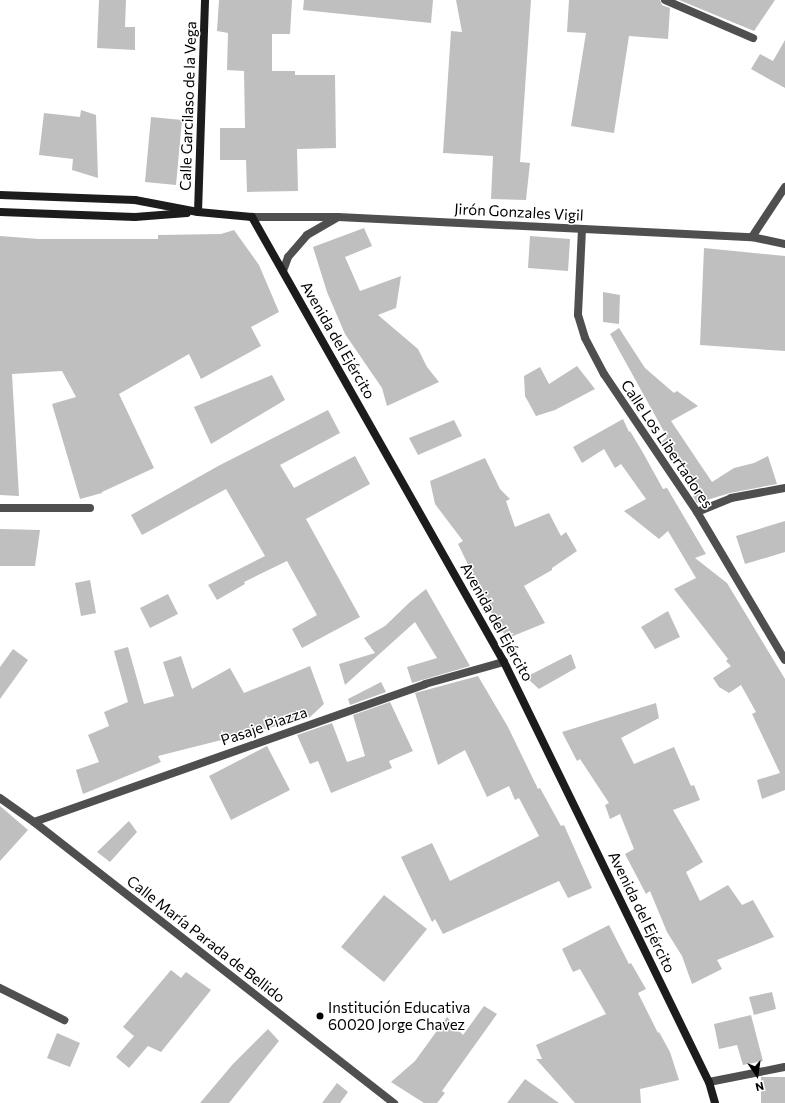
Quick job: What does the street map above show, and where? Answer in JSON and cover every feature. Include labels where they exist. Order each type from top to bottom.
[{"type":"main road","name":"Calle Garcilaso de la Vega","points":[[198,212],[205,0]]},
{"type":"main road","points":[[0,195],[135,200],[198,212],[252,217]]},
{"type":"main road","points":[[0,212],[135,217],[198,212]]},
{"type":"main road","name":"Avenida del Ejército","points":[[252,217],[504,662],[709,1082],[715,1103]]},
{"type":"street","points":[[665,0],[753,38]]},
{"type":"street","points":[[752,237],[785,187]]},
{"type":"street","name":"Jirón Gonzales Vigil","points":[[252,217],[338,217],[752,237],[785,244]]},
{"type":"street","points":[[283,271],[288,257],[307,236],[338,217]]},
{"type":"street","name":"Calle Los Libertadores","points":[[582,229],[578,314],[585,338],[604,374],[697,512],[785,660]]},
{"type":"street","points":[[697,512],[731,498],[785,488]]},
{"type":"street","points":[[0,508],[90,508]]},
{"type":"street","name":"Pasaje Piazza","points":[[34,822],[425,684],[504,662]]},
{"type":"street","name":"Calle María Parada de Bellido","points":[[0,798],[34,822],[394,1103]]},
{"type":"street","points":[[0,988],[64,1020]]},
{"type":"street","points":[[709,1082],[785,1067]]},
{"type":"building","points":[[99,0],[126,0],[125,27],[135,27],[135,50],[97,48]]},
{"type":"building","points":[[219,0],[292,0],[290,34],[272,34],[272,71],[295,71],[295,75],[335,75],[336,148],[297,149],[298,191],[247,192],[246,160],[220,160],[220,128],[245,128],[244,71],[227,70],[228,33],[217,31]]},
{"type":"building","points":[[304,0],[433,0],[431,23],[303,10]]},
{"type":"building","points":[[456,0],[531,0],[520,162],[530,163],[526,200],[491,199],[493,156],[443,153],[451,31],[462,32]]},
{"type":"building","points":[[569,0],[660,0],[662,5],[670,8],[668,39],[629,36],[614,133],[571,126],[586,33],[567,32]]},
{"type":"building","points":[[679,0],[775,0],[754,31]]},
{"type":"building","points":[[785,40],[785,88],[751,69],[760,54],[773,61]]},
{"type":"building","points":[[81,110],[96,115],[98,178],[72,170],[73,159],[39,155],[44,113],[80,117]]},
{"type":"building","points":[[151,117],[182,120],[176,185],[145,182]]},
{"type":"building","points":[[364,228],[372,246],[345,257],[360,291],[401,276],[396,308],[378,315],[418,349],[427,367],[439,382],[387,406],[382,388],[345,334],[327,292],[313,247]]},
{"type":"building","points":[[234,230],[259,265],[279,312],[251,327],[261,346],[201,379],[189,354],[119,394],[154,468],[102,493],[80,499],[52,404],[76,397],[62,371],[12,374],[19,496],[0,495],[0,236],[39,239],[158,239],[158,235],[221,234]]},
{"type":"building","points":[[530,236],[570,239],[568,271],[528,268]]},
{"type":"building","points":[[704,248],[785,256],[785,351],[700,345]]},
{"type":"building","points":[[603,292],[620,295],[619,324],[603,322]]},
{"type":"building","points":[[619,328],[645,368],[674,393],[677,391],[698,406],[671,421],[712,482],[734,468],[754,463],[768,456],[777,484],[730,493],[697,503],[693,496],[699,492],[674,452],[671,454],[661,442],[667,437],[610,334]]},
{"type":"building","points":[[577,366],[595,389],[555,410],[536,416],[525,396],[524,376],[540,367],[549,384]]},
{"type":"building","points":[[272,375],[285,400],[211,444],[194,407]]},
{"type":"building","points":[[328,410],[340,433],[280,465],[294,488],[355,456],[370,484],[306,519],[360,617],[302,648],[292,629],[317,615],[287,561],[244,582],[245,584],[217,600],[208,585],[265,556],[226,489],[142,535],[131,515],[220,465]]},
{"type":"building","points":[[623,419],[629,432],[630,431],[642,451],[663,489],[667,488],[706,554],[695,558],[727,583],[785,679],[785,790],[762,799],[757,780],[780,773],[752,714],[756,712],[741,685],[729,693],[719,687],[713,678],[731,666],[726,661],[728,659],[674,589],[696,578],[668,531],[659,539],[624,511],[646,499],[621,464],[615,468],[604,449],[582,463],[573,447]]},
{"type":"building","points":[[454,420],[462,436],[418,455],[409,438]]},
{"type":"building","points":[[485,458],[500,489],[510,499],[506,501],[515,527],[549,513],[561,536],[566,532],[577,551],[552,568],[552,570],[524,586],[545,623],[508,638],[499,628],[458,544],[463,541],[435,504],[430,481]]},
{"type":"building","points":[[785,521],[785,552],[745,564],[736,536]]},
{"type":"building","points":[[0,529],[40,530],[35,566],[0,566]]},
{"type":"building","points":[[90,580],[96,613],[81,616],[75,583]]},
{"type":"building","points":[[426,589],[470,666],[412,683],[407,667],[437,658],[415,622],[345,685],[339,664],[375,653],[364,638],[385,626]]},
{"type":"building","points":[[168,594],[178,614],[150,628],[140,608]]},
{"type":"building","points":[[668,611],[680,637],[655,649],[641,627]]},
{"type":"building","points":[[128,647],[144,704],[174,696],[163,662],[181,656],[192,689],[230,668],[244,693],[310,666],[324,704],[309,718],[158,756],[161,762],[83,794],[76,770],[99,762],[88,735],[109,726],[104,712],[128,702],[114,651]]},
{"type":"building","points":[[13,649],[28,660],[0,699],[0,667]]},
{"type":"building","points":[[571,654],[576,668],[539,689],[526,677]]},
{"type":"building","points":[[478,676],[508,727],[538,789],[540,788],[561,826],[564,825],[592,888],[568,898],[559,881],[443,934],[435,919],[432,922],[401,857],[432,843],[450,881],[539,836],[519,798],[515,800],[509,786],[487,797],[465,750],[438,765],[415,693]]},
{"type":"building","points":[[381,682],[386,692],[350,705],[348,699]]},
{"type":"building","points":[[390,702],[413,751],[389,761],[392,768],[331,793],[318,761],[310,764],[297,735],[332,723],[347,762],[365,756],[353,715]]},
{"type":"building","points":[[656,703],[659,718],[621,738],[634,764],[674,747],[691,786],[694,785],[700,800],[673,810],[703,862],[686,872],[700,901],[728,885],[742,905],[753,900],[774,937],[717,960],[722,969],[692,984],[682,956],[667,932],[650,891],[646,894],[625,854],[634,849],[620,814],[610,819],[605,805],[609,803],[580,759],[577,761],[562,732]]},
{"type":"building","points":[[267,746],[290,790],[231,820],[209,776]]},
{"type":"building","points":[[0,806],[28,830],[0,861]]},
{"type":"building","points":[[129,821],[137,832],[110,862],[97,852]]},
{"type":"building","points":[[384,895],[427,929],[384,982],[341,947]]},
{"type":"building","points":[[609,925],[629,964],[631,963],[646,989],[638,993],[658,1033],[659,1032],[670,1052],[679,1080],[640,1089],[641,1103],[575,1103],[536,1059],[542,1059],[536,1045],[606,1014],[580,969],[573,972],[562,949]]},
{"type":"building","points":[[171,970],[181,978],[186,972],[211,990],[161,1052],[148,1046],[129,1068],[116,1057],[134,1036],[123,1027]]},
{"type":"building","points":[[772,992],[776,1009],[754,1015],[749,997]]},
{"type":"building","points":[[484,1006],[497,1014],[442,1091],[445,1093],[437,1103],[424,1103],[391,1082],[415,1061],[447,1017],[463,1035]]},
{"type":"building","points":[[751,1015],[763,1061],[743,1065],[737,1045],[719,1049],[714,1024]]},
{"type":"building","points":[[268,1029],[279,1041],[229,1103],[200,1103],[233,1064]]},
{"type":"building","points":[[57,1033],[80,1043],[70,1067],[47,1058]]},
{"type":"building","points":[[761,1077],[785,1077],[785,1103],[761,1103]]},
{"type":"building","points":[[525,1079],[559,1103],[507,1103]]},
{"type":"building","points":[[337,1083],[348,1092],[340,1103],[322,1103]]},
{"type":"place","name":"Institución Educativa 60020 Jorge Chavez","points":[[320,1016]]}]
